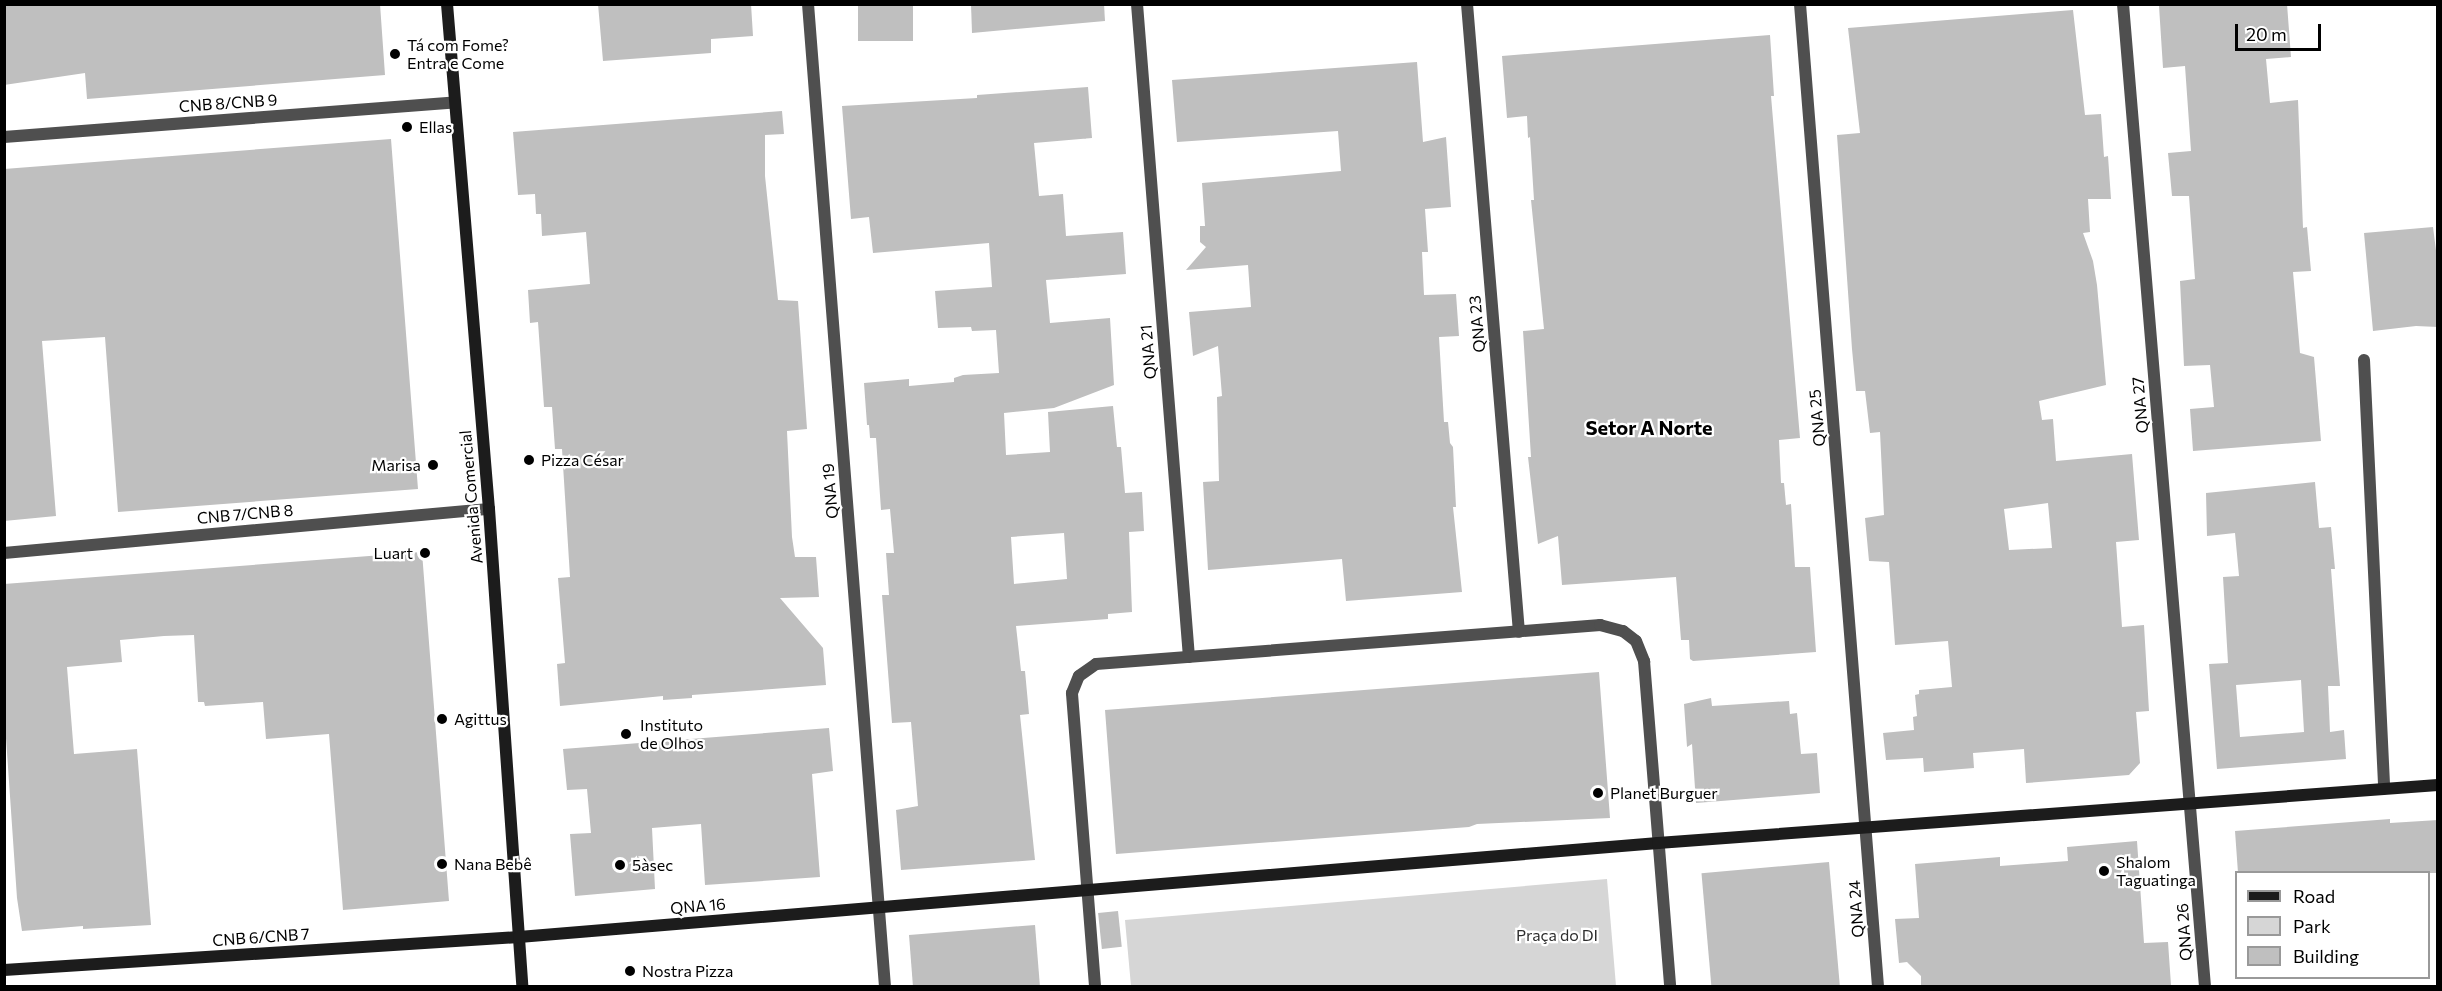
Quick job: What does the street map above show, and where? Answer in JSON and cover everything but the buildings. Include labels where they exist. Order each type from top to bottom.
[{"type":"street","name":"Avenida Comercial","points":[[447,4],[489,509],[522,987]]},
{"type":"street","name":"QNA 19","points":[[808,4],[885,987]]},
{"type":"street","name":"QNA 21","points":[[1137,4],[1189,657]]},
{"type":"street","name":"QNA 25","points":[[1800,4],[1867,828]]},
{"type":"street","name":"QNA 27","points":[[2123,4],[2191,803]]},
{"type":"street","name":"QNA 23","points":[[1467,9],[1519,632]]},
{"type":"street","name":"CNB 8/CNB 9","points":[[4,137],[454,102]]},
{"type":"street","points":[[2364,360],[2384,789]]},
{"type":"street","name":"CNB 7/CNB 8","points":[[4,553],[489,509]]},
{"type":"street","points":[[1095,987],[1072,693],[1079,676],[1096,664],[1600,625],[1623,631],[1636,641],[1644,661],[1670,987]]},
{"type":"street","name":"QNA 16","points":[[519,937],[1658,843],[2438,785]]},
{"type":"street","name":"QNA 26","points":[[2191,803],[2205,987]]},
{"type":"street","name":"QNA 24","points":[[1867,828],[1878,987]]},
{"type":"street","name":"CNB 6/CNB 7","points":[[4,970],[519,937]]},
{"type":"green space","name":"Praça do DI","points":[[1607,879],[1616,986],[1131,986],[1125,920]]},
{"type":"place","name":"Tá com Fome? Entra e Come","points":[[395,54]]},
{"type":"place","name":"Ellas","points":[[407,127]]},
{"type":"place","name":"Pizza César","points":[[529,460]]},
{"type":"place","name":"Marisa","points":[[433,465]]},
{"type":"place","name":"Luart","points":[[425,553]]},
{"type":"place","name":"Agittus","points":[[442,719]]},
{"type":"place","name":"Instituto de Olhos","points":[[626,734]]},
{"type":"place","name":"Planet Burguer","points":[[1598,793]]},
{"type":"place","name":"Nana Bebê","points":[[442,864]]},
{"type":"place","name":"5àsec","points":[[620,865]]},
{"type":"place","name":"Shalom Taguatinga","points":[[2104,871]]},
{"type":"place","name":"Nostra Pizza","points":[[630,971]]},
{"type":"district","name":"Setor A Norte","points":[[1649,427]]}]
